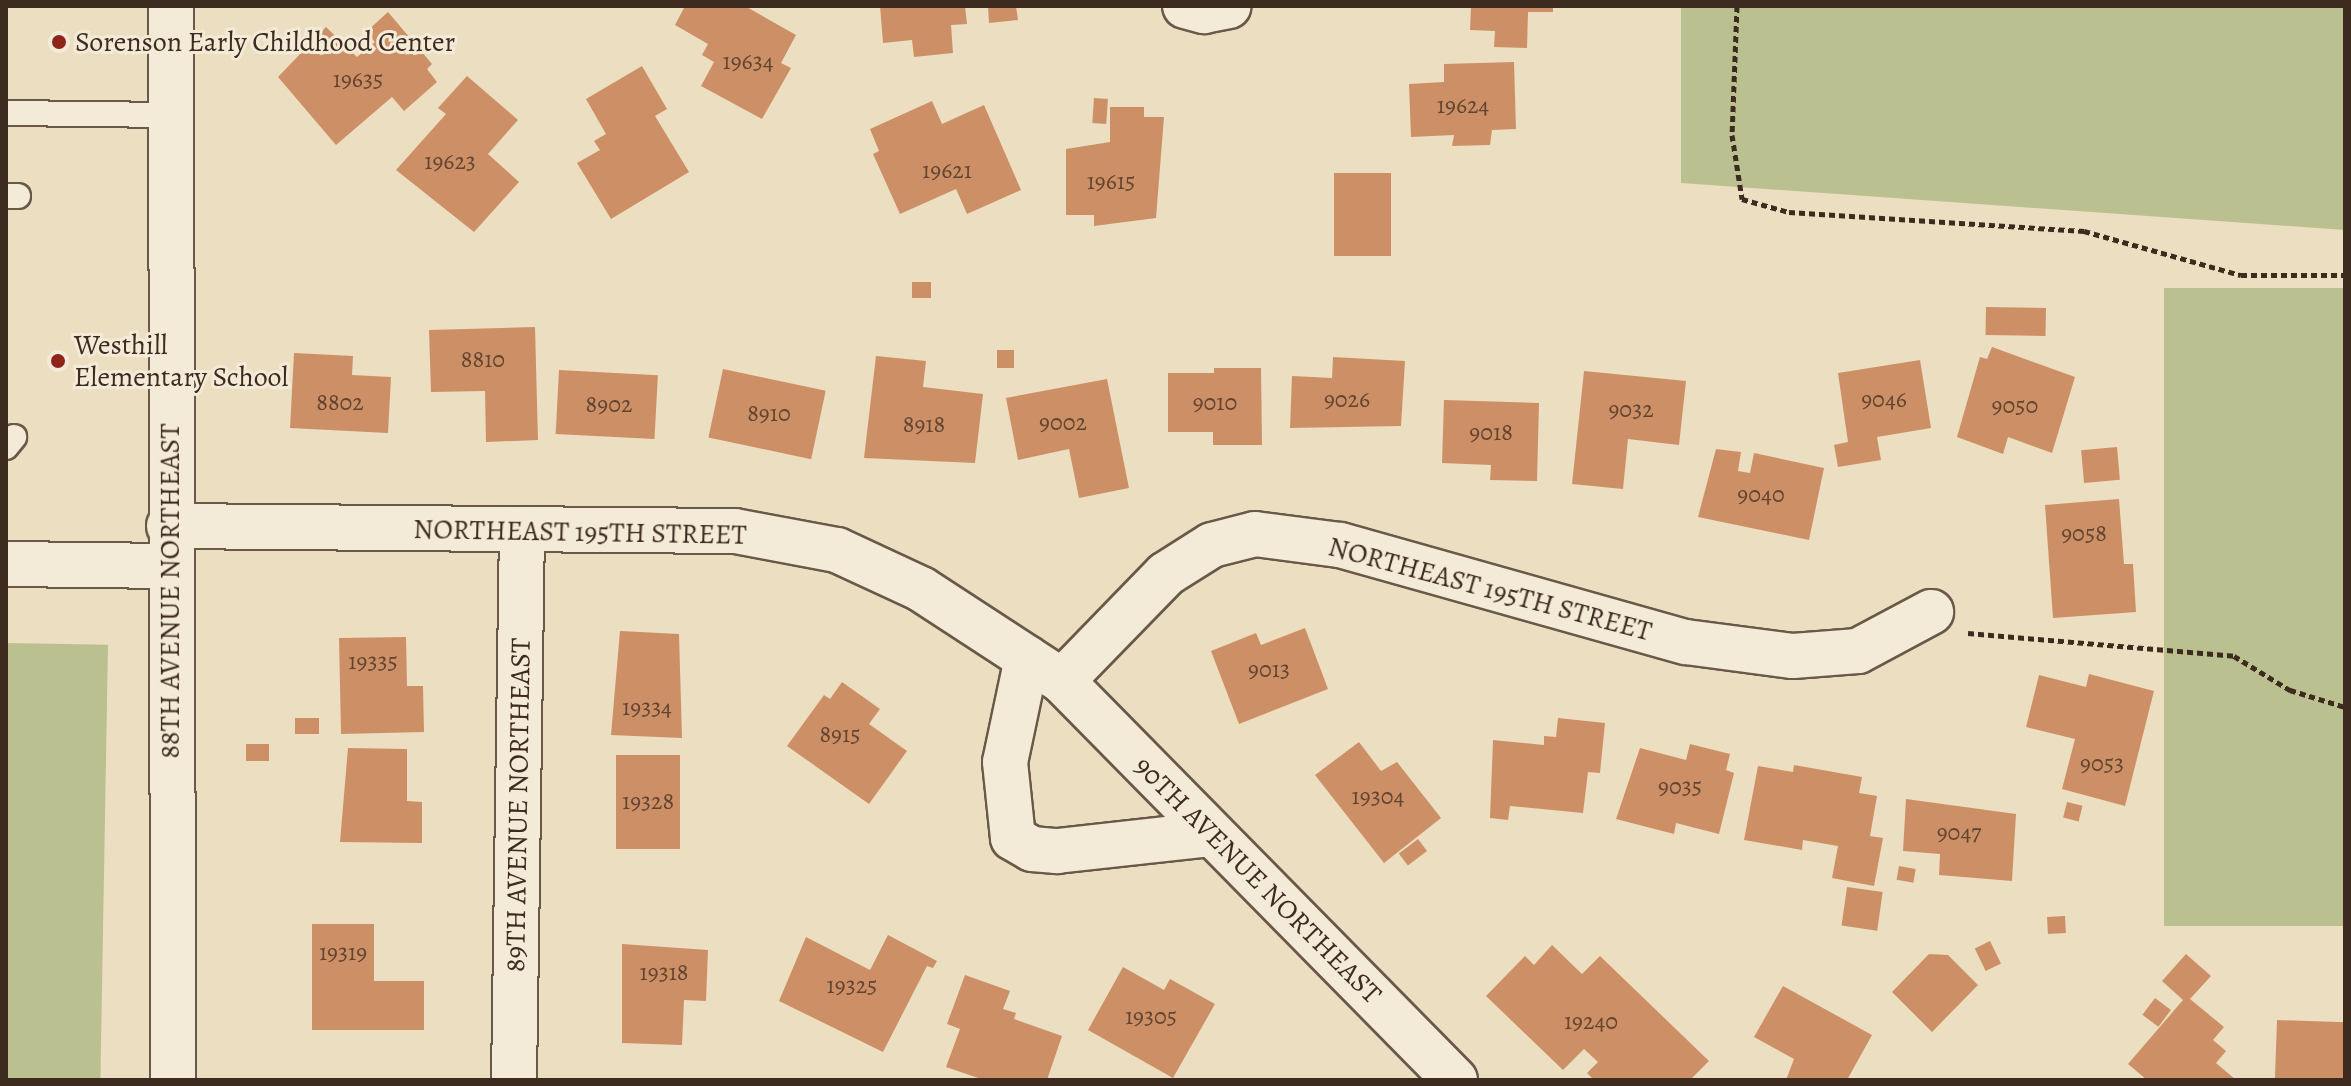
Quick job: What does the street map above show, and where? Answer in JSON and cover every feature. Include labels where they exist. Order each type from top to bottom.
[{"type":"street","name":"88TH AVENUE NORTHEAST","points":[[171,6],[169,546],[173,1080]]},
{"type":"street","points":[[1185,6],[1204,11],[1229,6]]},
{"type":"street","name":"NORTHEAST 195TH STREET","points":[[6,564],[169,546],[522,530],[735,531],[837,550],[921,589],[1044,670],[1166,574],[1212,545],[1255,534],[1340,545],[1686,642],[1793,656],[1858,651],[1931,612]]},
{"type":"street","name":"89TH AVENUE NORTHEAST","points":[[514,1080],[522,530]]},
{"type":"street","points":[[1044,670],[1005,762],[1013,838],[1032,849],[1057,851],[1212,834]]},
{"type":"street","name":"90TH AVENUE NORTHEAST","points":[[1044,670],[1212,834],[1455,1080]]},
{"type":"lane","points":[[6,113],[171,115]]},
{"type":"path","points":[[1737,6],[1732,135],[1742,199],[1789,212],[2084,231],[2241,275],[2345,275]]},
{"type":"path","points":[[1931,612],[1977,638],[2234,656],[2290,690],[2345,707]]},
{"type":"green space","points":[[1681,6],[2345,6],[2345,230],[1681,183]]},
{"type":"green space","points":[[2164,288],[2345,288],[2345,926],[2164,926]]},
{"type":"green space","points":[[6,643],[108,645],[100,1080],[6,1080]]},
{"type":"building","points":[[685,6],[745,6],[796,35],[781,63],[791,68],[762,119],[701,86],[714,62],[702,55],[708,44],[675,25]]},
{"type":"building","points":[[880,6],[965,6],[967,24],[951,25],[953,53],[914,57],[912,40],[883,43]]},
{"type":"building","points":[[988,6],[1016,6],[1018,20],[989,23]]},
{"type":"building","points":[[1471,6],[1553,6],[1553,12],[1528,12],[1527,48],[1494,47],[1495,31],[1470,30]]},
{"type":"building","points":[[388,12],[432,64],[427,69],[437,82],[404,111],[392,97],[336,145],[278,77],[326,27],[357,57],[375,42],[366,32]]},
{"type":"building","points":[[1514,62],[1516,129],[1492,130],[1490,145],[1452,146],[1454,135],[1411,137],[1409,84],[1444,82],[1444,64]]},
{"type":"building","points":[[642,66],[667,109],[655,116],[689,172],[611,219],[577,163],[600,150],[594,141],[606,134],[586,99]]},
{"type":"building","points":[[467,76],[518,120],[488,154],[519,182],[474,232],[396,170],[446,114],[438,108]]},
{"type":"building","points":[[1094,98],[1108,99],[1106,124],[1092,123]]},
{"type":"building","points":[[932,101],[942,124],[984,105],[1021,190],[967,214],[956,189],[900,214],[873,154],[879,151],[870,129]]},
{"type":"building","points":[[1110,107],[1144,107],[1144,117],[1164,117],[1156,218],[1094,226],[1094,215],[1066,215],[1066,149],[1110,142]]},
{"type":"building","points":[[1334,173],[1391,173],[1391,256],[1334,256]]},
{"type":"building","points":[[912,282],[931,282],[931,298],[912,298]]},
{"type":"building","points":[[1986,307],[2046,308],[2046,336],[1986,335]]},
{"type":"building","points":[[535,327],[538,440],[486,442],[485,391],[431,392],[429,330]]},
{"type":"building","points":[[1992,347],[2075,377],[2052,453],[2008,437],[2003,454],[1957,437],[1980,357],[1987,359]]},
{"type":"building","points":[[997,350],[1014,350],[1014,368],[997,368]]},
{"type":"building","points":[[294,353],[353,356],[352,375],[391,377],[388,433],[290,428]]},
{"type":"building","points":[[876,356],[926,361],[923,387],[983,394],[975,463],[864,458]]},
{"type":"building","points":[[1333,357],[1405,361],[1401,426],[1290,428],[1292,376],[1332,378]]},
{"type":"building","points":[[1920,360],[1931,428],[1877,437],[1881,460],[1838,467],[1834,445],[1848,442],[1838,373]]},
{"type":"building","points":[[1214,368],[1261,368],[1262,445],[1213,445],[1213,432],[1168,432],[1168,373],[1214,373]]},
{"type":"building","points":[[723,369],[826,391],[811,459],[708,437]]},
{"type":"building","points":[[559,370],[658,375],[655,439],[556,434]]},
{"type":"building","points":[[1584,371],[1686,381],[1679,445],[1628,439],[1623,489],[1572,484]]},
{"type":"building","points":[[1107,379],[1129,488],[1079,498],[1069,449],[1018,460],[1006,398]]},
{"type":"building","points":[[1444,400],[1539,403],[1537,481],[1490,480],[1491,465],[1442,463]]},
{"type":"building","points":[[2117,447],[2120,480],[2084,483],[2081,450]]},
{"type":"building","points":[[1716,449],[1741,452],[1738,471],[1750,473],[1754,453],[1824,468],[1809,540],[1698,517]]},
{"type":"building","points":[[2119,499],[2124,564],[2133,564],[2136,612],[2053,618],[2045,505]]},
{"type":"building","points":[[1305,628],[1328,689],[1239,724],[1211,651],[1256,633],[1261,645]]},
{"type":"building","points":[[620,631],[679,634],[682,738],[611,735]]},
{"type":"building","points":[[406,637],[407,686],[423,686],[424,732],[341,734],[339,638]]},
{"type":"building","points":[[2089,674],[2154,691],[2125,806],[2062,789],[2075,739],[2026,727],[2039,675],[2086,687]]},
{"type":"building","points":[[842,682],[880,709],[869,724],[907,751],[869,804],[787,746],[824,695],[830,699]]},
{"type":"building","points":[[295,718],[319,718],[319,734],[295,734]]},
{"type":"building","points":[[1558,718],[1605,723],[1600,773],[1588,772],[1583,813],[1510,806],[1508,820],[1490,818],[1493,740],[1544,745],[1544,736],[1556,737]]},
{"type":"building","points":[[1359,742],[1381,771],[1397,762],[1441,818],[1384,863],[1315,775]]},
{"type":"building","points":[[246,744],[269,744],[269,761],[246,761]]},
{"type":"building","points":[[1690,744],[1730,754],[1726,770],[1734,773],[1719,834],[1676,823],[1674,834],[1616,819],[1640,748],[1686,760]]},
{"type":"building","points":[[348,748],[407,749],[407,801],[422,802],[422,843],[340,842]]},
{"type":"building","points":[[616,755],[680,755],[680,849],[616,849]]},
{"type":"building","points":[[1794,765],[1862,777],[1859,793],[1877,796],[1870,836],[1883,838],[1874,886],[1832,878],[1838,846],[1803,840],[1802,850],[1744,840],[1758,766],[1793,772]]},
{"type":"building","points":[[1906,799],[2016,814],[2012,881],[1939,875],[1940,854],[1903,851]]},
{"type":"building","points":[[2067,802],[2083,806],[2079,821],[2063,818]]},
{"type":"building","points":[[1418,839],[1427,851],[1408,865],[1399,853]]},
{"type":"building","points":[[1899,866],[1916,869],[1913,883],[1897,880]]},
{"type":"building","points":[[1847,887],[1883,892],[1877,931],[1842,926]]},
{"type":"building","points":[[2065,916],[2066,933],[2048,934],[2047,917]]},
{"type":"building","points":[[312,924],[374,924],[374,981],[424,981],[424,1030],[312,1030]]},
{"type":"building","points":[[888,935],[937,961],[933,968],[927,966],[883,1052],[779,1001],[806,937],[870,970]]},
{"type":"building","points":[[1990,941],[2001,963],[1986,971],[1975,948]]},
{"type":"building","points":[[622,944],[708,950],[706,1001],[684,1000],[682,1045],[622,1043]]},
{"type":"building","points":[[1552,945],[1582,974],[1600,956],[1709,1061],[1690,1080],[1594,1080],[1587,1073],[1598,1062],[1584,1049],[1563,1070],[1486,996],[1525,956],[1534,965]]},
{"type":"building","points":[[1929,954],[1948,955],[1978,985],[1932,1032],[1892,992]]},
{"type":"building","points":[[2186,954],[2211,976],[2190,999],[2224,1027],[2213,1040],[2226,1051],[2216,1063],[2236,1080],[2147,1080],[2128,1064],[2183,1000],[2162,981]]},
{"type":"building","points":[[1123,967],[1164,990],[1170,979],[1215,1004],[1173,1078],[1088,1030]]},
{"type":"building","points":[[965,975],[1010,991],[1003,1009],[1016,1013],[1014,1019],[1062,1036],[1047,1080],[984,1080],[946,1067],[960,1029],[947,1024]]},
{"type":"building","points":[[1783,986],[1872,1035],[1847,1080],[1786,1080],[1794,1059],[1754,1037]]},
{"type":"building","points":[[2155,998],[2171,1010],[2158,1027],[2142,1015]]},
{"type":"building","points":[[2277,1020],[2345,1022],[2343,1080],[2275,1080]]},
{"type":"place","name":"Sorenson Early Childhood Center","points":[[59,42]]},
{"type":"place","name":"Westhill Elementary School","points":[[58,361]]}]
